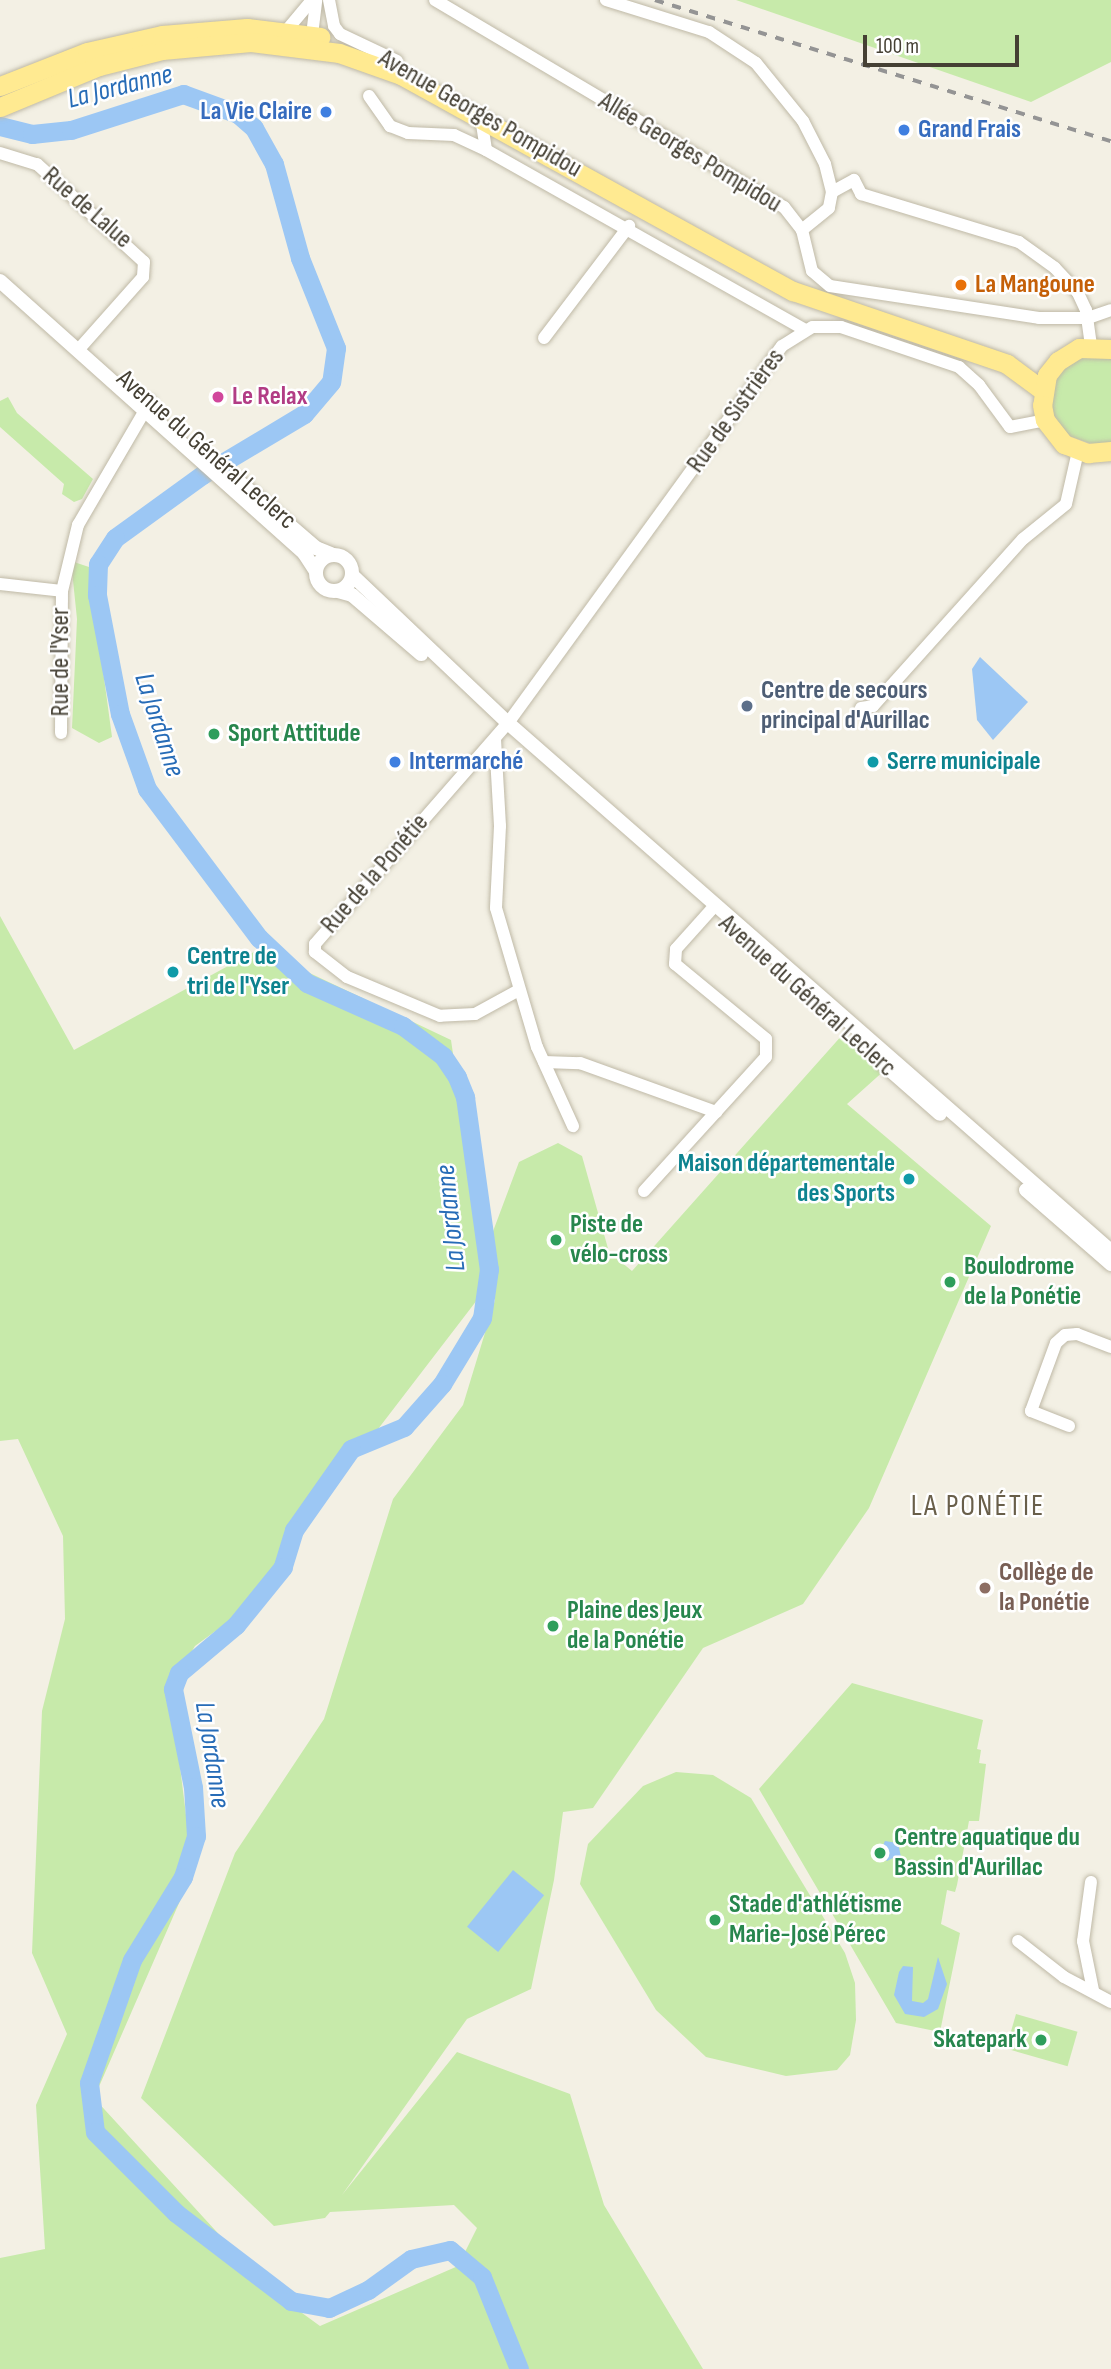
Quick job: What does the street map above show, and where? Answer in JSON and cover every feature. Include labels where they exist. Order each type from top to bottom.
[{"type":"main road","name":"Avenue Georges Pompidou","points":[[0,86],[87,52],[149,37],[247,28],[286,31],[397,61],[592,178]]},
{"type":"main road","points":[[209,43],[216,39],[317,38],[339,53]]},
{"type":"main road","name":"Avenue Georges Pompidou","points":[[0,106],[99,66],[209,43],[262,43],[339,53],[401,75],[793,291],[1007,364]]},
{"type":"main road","points":[[1007,364],[1058,361],[1091,346],[1111,349]]},
{"type":"main road","points":[[1058,361],[1042,390],[1045,420],[1059,439],[1078,450],[1107,454]]},
{"type":"main road","points":[[1007,364],[1042,390]]},
{"type":"street","points":[[286,31],[314,0]]},
{"type":"street","points":[[314,0],[317,38]]},
{"type":"street","name":"Allée Georges Pompidou","points":[[435,0],[783,207],[802,230],[812,271],[830,286],[1040,318],[1088,318],[1111,310]]},
{"type":"street","points":[[606,0],[709,32],[756,63],[803,121],[825,164],[832,192],[829,208],[802,230]]},
{"type":"street","points":[[317,38],[330,6]]},
{"type":"street","points":[[330,6],[340,34],[397,61]]},
{"type":"street","name":"Avenue Georges Pompidou","points":[[369,96],[390,126],[408,133],[454,135],[486,150],[629,226],[805,330]]},
{"type":"street","name":"Avenue Georges Pompidou","points":[[481,118],[486,150]]},
{"type":"street","name":"Rue de Lalue","points":[[0,153],[37,164],[144,262],[143,277],[80,348]]},
{"type":"street","points":[[832,192],[854,180],[862,194],[1011,237],[1068,280],[1088,318],[1091,346]]},
{"type":"street","points":[[544,338],[629,226]]},
{"type":"street","name":"Avenue du Général Leclerc","points":[[0,281],[147,405],[236,486],[304,553],[322,587],[338,591],[366,606],[440,670],[454,675]]},
{"type":"street","name":"Rue de Sistrières","points":[[508,723],[782,345],[805,330],[841,327],[959,367],[970,374],[1007,425],[1016,429],[1045,420]]},
{"type":"street","name":"Rue de l'Yser","points":[[61,733],[62,591],[78,525],[147,405]]},
{"type":"street","points":[[861,708],[873,706],[1023,539],[1066,504],[1078,450]]},
{"type":"street","name":"Avenue du Général Leclerc","points":[[236,486],[316,548],[348,561],[352,575],[454,675],[1111,1251]]},
{"type":"street","points":[[315,570],[321,560],[331,554]]},
{"type":"street","points":[[338,591],[352,575]]},
{"type":"street","points":[[0,584],[62,591]]},
{"type":"street","name":"Avenue du Général Leclerc","points":[[508,723],[520,741],[1111,1264]]},
{"type":"street","name":"Rue de la Ponétie","points":[[508,723],[319,937],[315,952],[347,978],[440,1016],[475,1014],[519,990]]},
{"type":"street","points":[[495,739],[500,826],[496,908],[519,990],[544,1062],[573,1126]]},
{"type":"street","points":[[644,1191],[766,1057],[766,1039],[675,964],[676,949],[711,910]]},
{"type":"street","points":[[544,1062],[580,1063],[716,1112]]},
{"type":"street","points":[[1069,1426],[1031,1411],[1056,1343],[1065,1335],[1077,1334],[1111,1348]]},
{"type":"street","points":[[1091,1882],[1083,1941],[1093,1990]]},
{"type":"street","points":[[1018,1941],[1064,1977],[1111,2001]]},
{"type":"green space","points":[[736,0],[1111,0],[1111,62],[1031,102]]},
{"type":"green space","points":[[1111,356],[1111,442],[1095,445],[1066,435],[1050,409],[1053,378],[1075,357]]},
{"type":"green space","points":[[8,397],[17,413],[93,479],[82,499],[74,502],[62,494],[64,484],[0,427],[0,401]]},
{"type":"green space","points":[[71,561],[89,567],[112,737],[99,743],[72,728],[77,619]]},
{"type":"green space","points":[[0,916],[74,1050],[259,949],[451,1040],[487,1287],[375,1433],[345,1451],[292,1525],[280,1567],[247,1608],[195,1646],[170,1687],[193,1871],[94,2098],[269,2289],[320,2326],[458,2266],[477,2228],[454,2205],[330,2212],[325,2218],[274,2226],[141,2098],[235,1853],[324,1719],[393,1499],[463,1405],[495,1300],[489,1242],[519,1162],[558,1143],[582,1156],[609,1252],[632,1271],[844,1033],[886,1069],[847,1104],[991,1226],[869,1508],[803,1604],[703,1648],[593,1808],[563,1812],[554,1880],[531,1989],[467,2019],[342,2195],[457,2052],[570,2094],[604,2205],[703,2369],[0,2369],[0,2258],[45,2249],[36,2105],[67,2034],[32,1953],[42,1711],[65,1619],[63,1536],[18,1439],[0,1441]]},
{"type":"green space","name":"Centre aquatique du Bassin d'Aurillac","points":[[852,1683],[983,1720],[977,1749],[981,1750],[979,1763],[986,1764],[979,1821],[969,1821],[957,1885],[955,1892],[947,1890],[941,1924],[960,1933],[940,2032],[896,2023],[759,1789]]},
{"type":"green space","name":"Stade d'athlétisme Marie-José Pérec","points":[[676,1772],[713,1775],[751,1798],[845,1953],[855,1983],[856,2020],[850,2055],[837,2070],[786,2076],[706,2057],[656,2010],[580,1884],[588,1844],[643,1786]]},
{"type":"green space","name":"Skatepark","points":[[1016,2014],[1078,2032],[1068,2066],[1006,2049]]},
{"type":"water","points":[[980,657],[1028,702],[993,740],[977,720],[972,669]]},
{"type":"water","points":[[885,1841],[898,1843],[904,1871],[900,1878],[893,1875],[893,1858],[887,1861],[879,1853]]},
{"type":"water","points":[[513,1870],[544,1895],[498,1952],[467,1927]]},
{"type":"water","points":[[938,1957],[947,1984],[938,2009],[924,2017],[905,2014],[894,1995],[899,1972],[903,1966],[913,1967],[912,2001],[923,2003],[928,1999]]},
{"type":"waterway","name":"La Jordanne","points":[[0,126],[32,134],[71,130],[183,94],[238,114],[254,128],[274,164],[300,258],[336,348],[331,382],[304,414],[202,475],[115,538],[98,564],[97,595],[120,714],[147,789],[259,938],[307,983],[403,1026],[443,1056],[457,1077],[465,1097],[489,1269],[482,1318],[442,1384],[404,1427],[351,1449],[294,1530],[283,1567],[236,1625],[179,1673],[173,1689],[193,1787],[196,1836],[183,1877],[132,1960],[89,2083],[95,2132],[176,2213],[291,2301],[329,2308],[368,2290],[411,2259],[450,2250],[482,2277],[519,2369]]},
{"type":"railway","points":[[655,0],[1111,141]]},
{"type":"place","name":"La Vie Claire","points":[[326,112]]},
{"type":"place","name":"Grand Frais","points":[[904,130]]},
{"type":"place","name":"La Mangoune","points":[[961,285]]},
{"type":"place","name":"Le Relax","points":[[218,397]]},
{"type":"place","name":"Centre de secours principal d'Aurillac","points":[[747,706]]},
{"type":"place","name":"Sport Attitude","points":[[214,734]]},
{"type":"place","name":"Intermarché","points":[[395,762]]},
{"type":"place","name":"Serre municipale","points":[[873,762]]},
{"type":"place","name":"Centre de tri de l'Yser","points":[[173,972]]},
{"type":"place","name":"Maison départementale des Sports","points":[[909,1179]]},
{"type":"place","name":"Piste de vélo-cross","points":[[556,1240]]},
{"type":"place","name":"Boulodrome de la Ponétie","points":[[950,1282]]},
{"type":"place","name":"Collège de la Ponétie","points":[[985,1588]]},
{"type":"place","name":"Plaine des Jeux de la Ponétie","points":[[553,1626]]},
{"type":"place","name":"Centre aquatique du Bassin d'Aurillac","points":[[880,1853]]},
{"type":"place","name":"Stade d'athlétisme Marie-José Pérec","points":[[715,1920]]},
{"type":"place","name":"Skatepark","points":[[1041,2040]]},
{"type":"district","name":"LA PONÉTIE","points":[[978,1506]]}]
